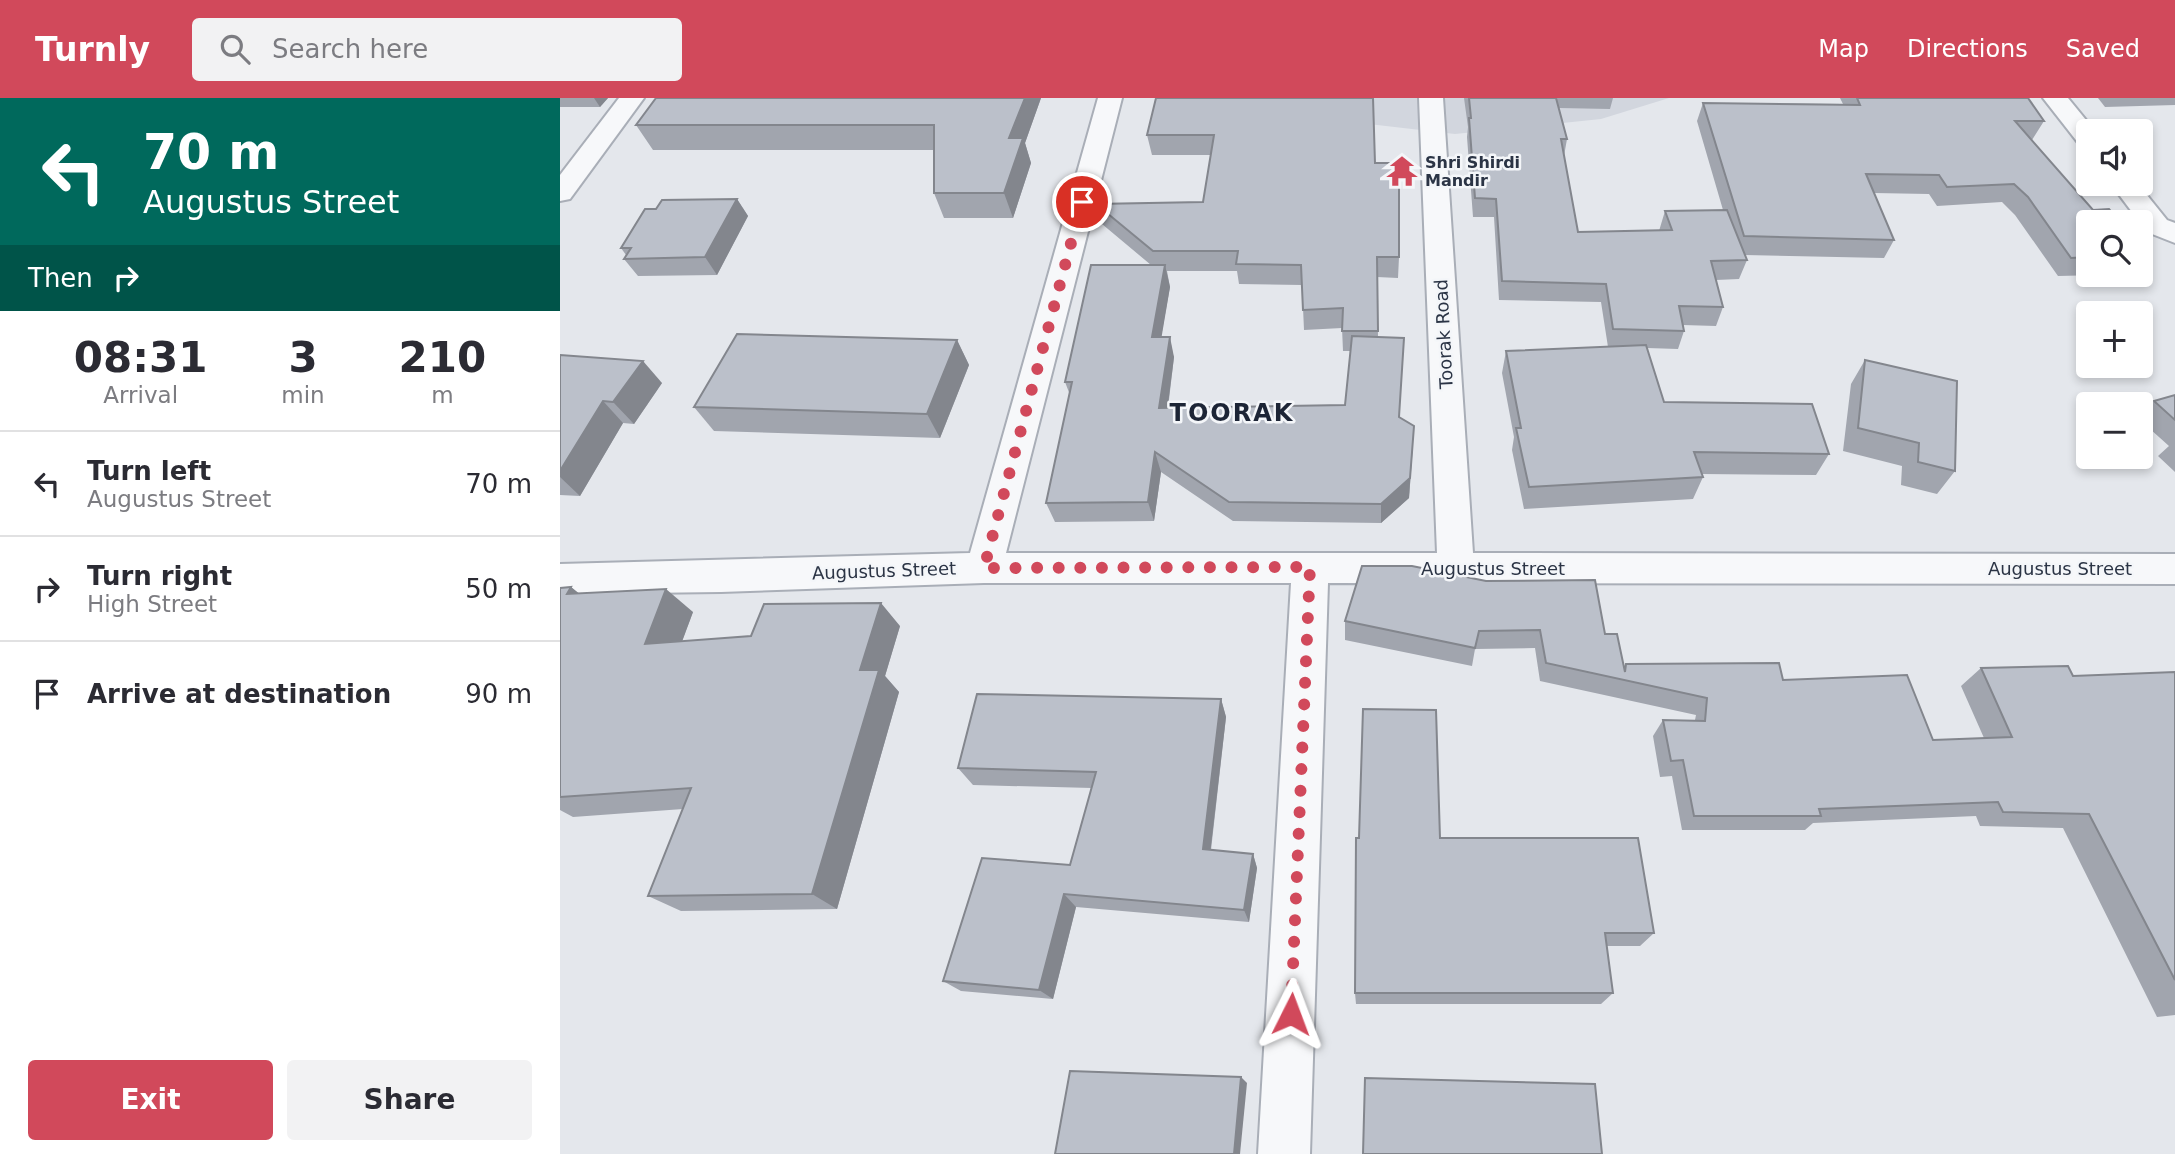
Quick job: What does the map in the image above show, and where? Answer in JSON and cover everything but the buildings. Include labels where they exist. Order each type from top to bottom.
[{"type":"street","points":[[560,193],[632,98]]},
{"type":"street","points":[[984,568],[1110,98]]},
{"type":"street","name":"Toorak Road","points":[[1431,98],[1456,569]]},
{"type":"street","points":[[2055,98],[2076,124]]},
{"type":"street","points":[[2135,196],[2166,230]]},
{"type":"street","points":[[1284,1154],[1310,567]]},
{"type":"street","name":"Augustus Street","points":[[560,579],[721,577],[984,568],[2175,569]]},
{"type":"shaded area","points":[[1227,98],[1669,98],[1601,119],[1455,134],[1360,123]]},
{"type":"place","name":"Shri Shirdi Mandir","points":[[1402,171]]},
{"type":"district","name":"TOORAK","points":[[1232,413]]},
{"type":"route","points":[[1082,202],[984,568],[1310,567],[1291,1014]]}]
